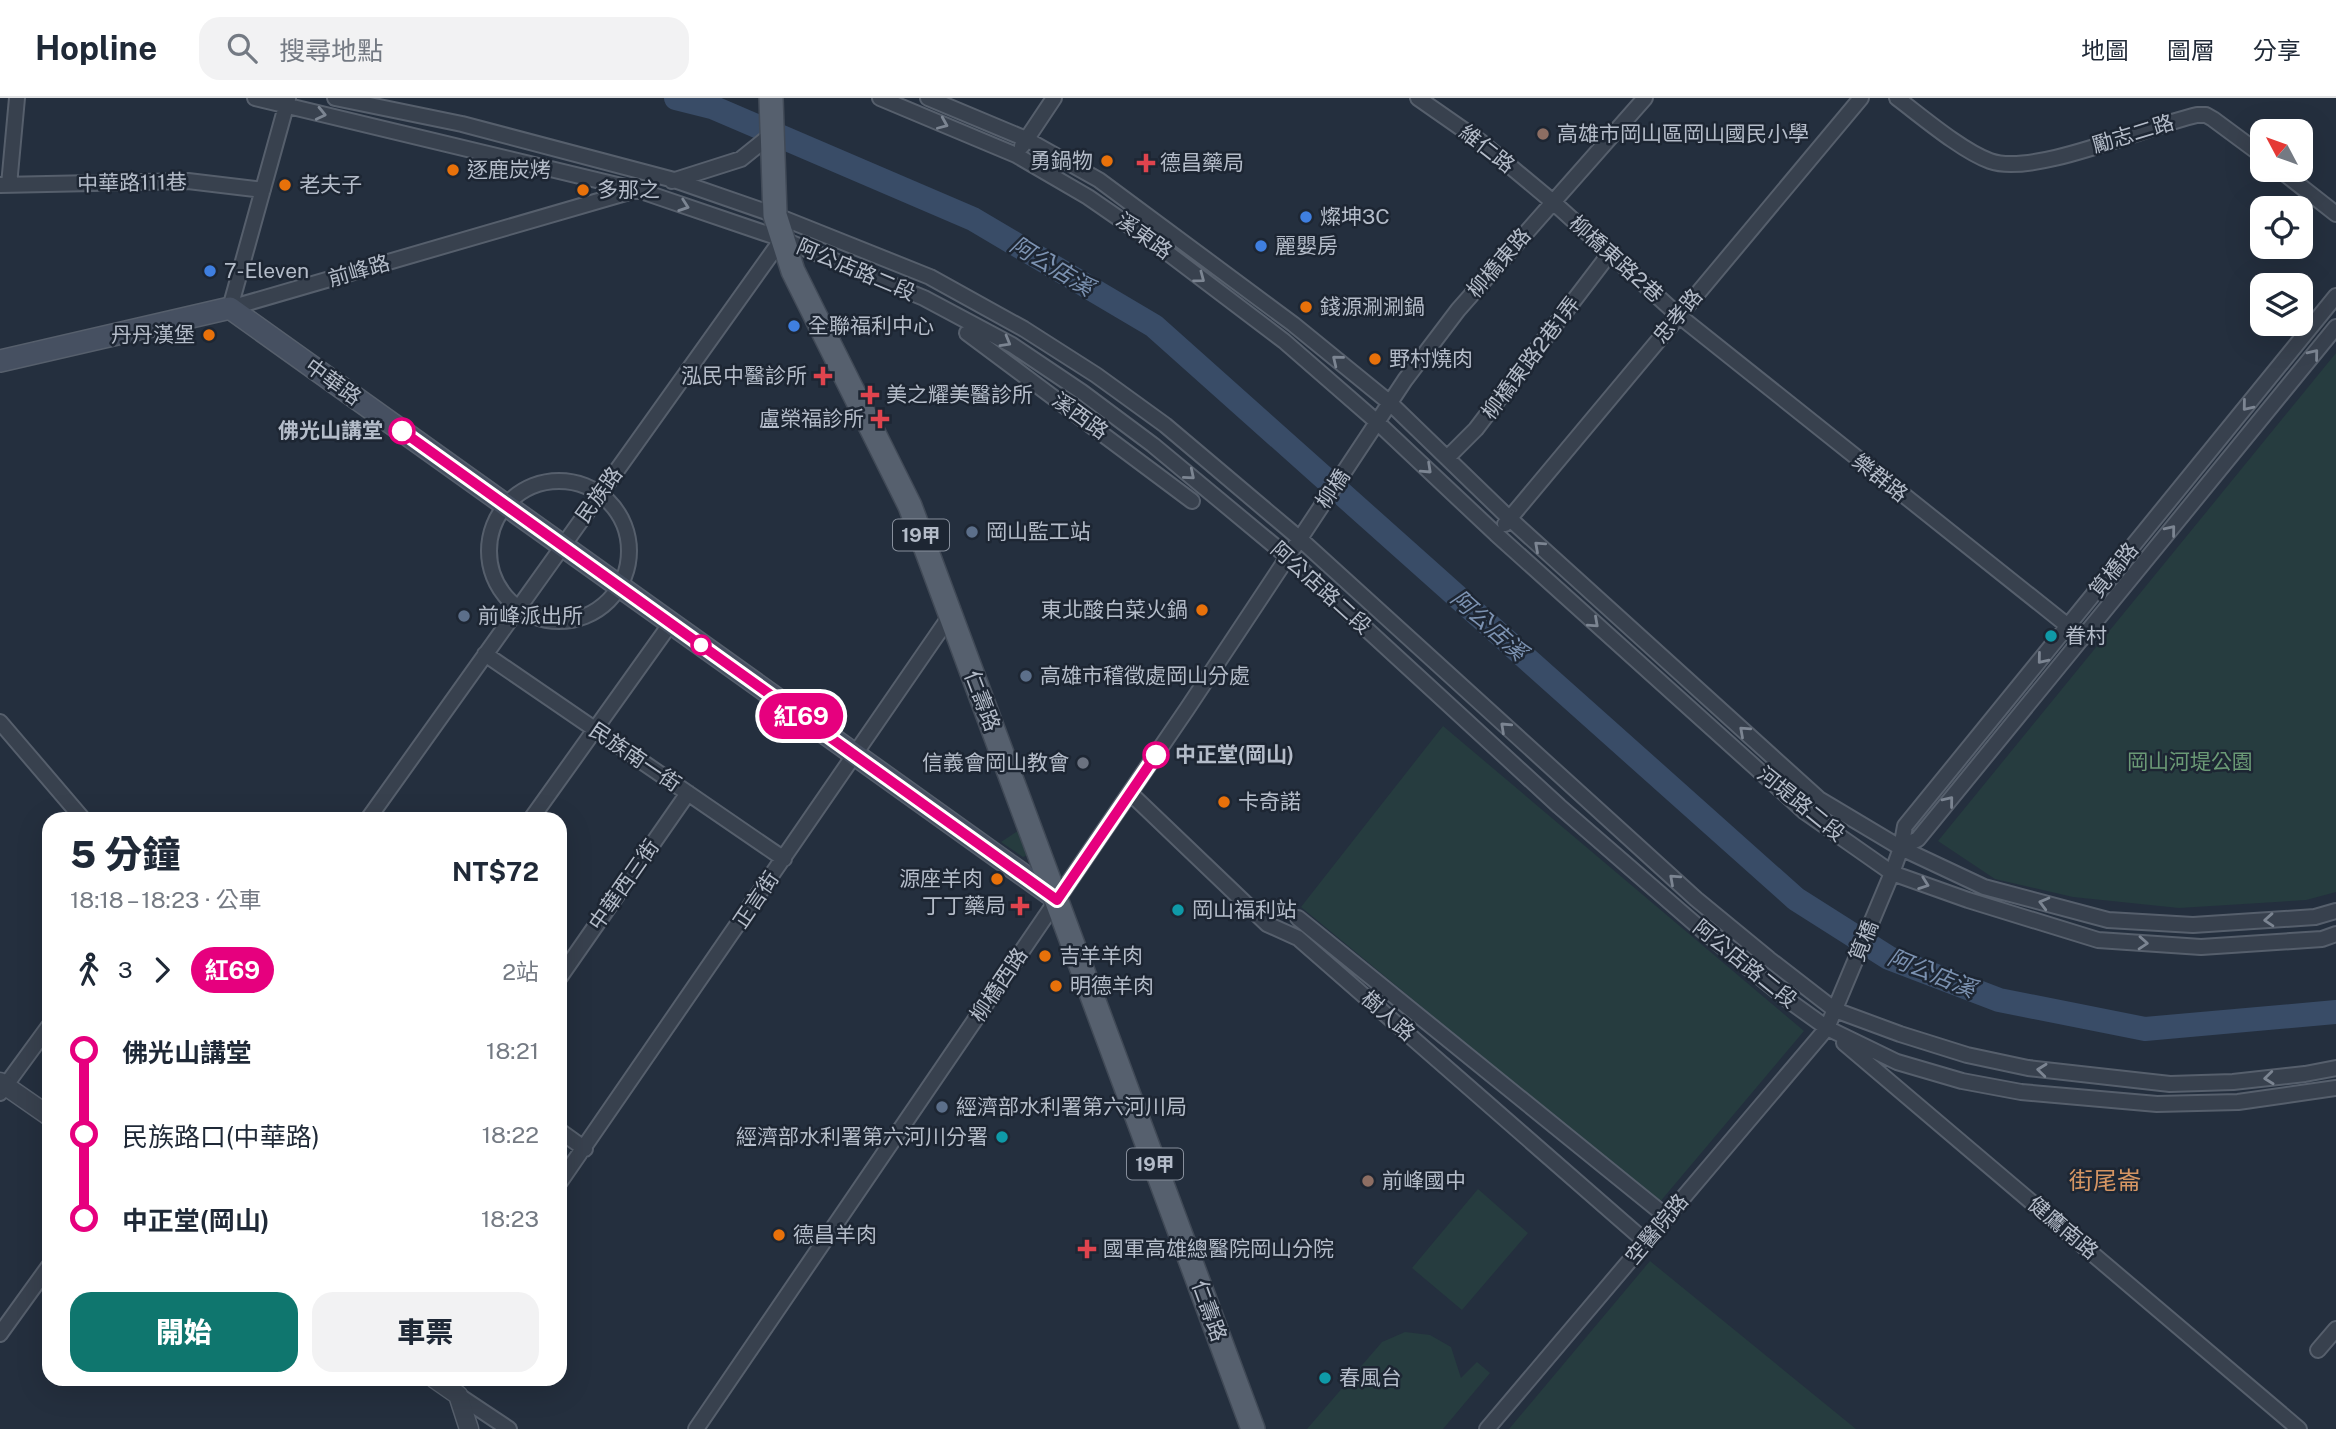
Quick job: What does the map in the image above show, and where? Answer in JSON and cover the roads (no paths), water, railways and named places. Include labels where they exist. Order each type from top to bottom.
[{"type":"main road","name":"19甲","points":[[771,98],[772,134]]},
{"type":"main road","name":"仁壽路","points":[[772,134],[775,215],[793,271],[910,506],[1253,1429]]},
{"type":"main road","name":"前峰路","points":[[0,361],[230,308]]},
{"type":"main road","name":"中華路","points":[[230,308],[1057,900]]},
{"type":"street","points":[[5,185],[16,98]]},
{"type":"street","name":"阿公店路二段","points":[[255,98],[287,102],[638,190],[782,239],[924,298],[1012,345],[1153,444],[1288,557],[1559,806],[1702,930],[1827,1028],[1897,1062],[1962,1081],[2021,1092],[2157,1104],[2238,1102],[2336,1088]]},
{"type":"street","name":"阿公店路二段","points":[[335,98],[462,124],[674,180],[775,215],[930,278],[1024,329],[1096,375],[1165,425],[1300,539],[1696,899],[1835,1010],[1967,1055],[2028,1068],[2170,1084],[2233,1082],[2336,1068]]},
{"type":"street","name":"溪東路","points":[[880,98],[1016,155],[1088,197],[1156,244],[1284,341],[1377,422]]},
{"type":"street","name":"溪東路","points":[[928,98],[1026,139],[1099,180],[1293,324],[1390,404]]},
{"type":"street","points":[[1016,155],[1055,98]]},
{"type":"street","name":"維仁路","points":[[1418,98],[1481,142],[1553,202]]},
{"type":"street","name":"柳橋東路","points":[[1366,439],[1458,310],[1646,98]]},
{"type":"street","name":"忠孝路","points":[[1496,534],[1861,98]]},
{"type":"street","name":"勵志二路","points":[[1897,98],[1943,132],[1992,162],[2018,164],[2061,156],[2197,115],[2206,115],[2213,119],[2250,146]]},
{"type":"street","points":[[230,308],[287,102]]},
{"type":"street","points":[[457,146],[462,124]]},
{"type":"street","name":"前峰路","points":[[230,308],[714,168],[741,159],[772,134]]},
{"type":"street","name":"中華路111巷","points":[[5,185],[188,181],[263,190]]},
{"type":"street","points":[[2295,182],[2336,214]]},
{"type":"street","name":"柳橋東路2巷","points":[[1553,202],[1678,315]]},
{"type":"street","name":"民族路","points":[[373,812],[782,239]]},
{"type":"street","name":"柳橋東路2巷1弄","points":[[1447,458],[1476,429],[1610,253]]},
{"type":"street","name":"筧橋路","points":[[1892,873],[1905,826],[2336,296]]},
{"type":"street","name":"樂群路","points":[[1678,315],[2082,638]]},
{"type":"street","name":"筧橋路","points":[[1901,848],[1918,839],[2336,327]]},
{"type":"street","name":"溪西路","points":[[967,333],[1192,501]]},
{"type":"street","points":[[2263,385],[2279,397]]},
{"type":"street","name":"河堤路二段","points":[[1390,404],[1510,519],[1819,799],[1901,848],[1984,887],[2108,920],[2193,925],[2315,917],[2336,911]]},
{"type":"street","name":"河堤路二段","points":[[1377,422],[1496,534],[1805,812],[1892,873],[1968,900],[2098,940],[2201,947],[2322,939],[2336,934]]},
{"type":"street","name":"柳橋","points":[[1300,539],[1366,439]]},
{"type":"street","points":[[559,480],[581,483],[601,493],[616,509],[626,528],[630,550],[620,587],[601,607],[581,617],[560,621],[538,618],[519,608],[502,592],[492,573],[489,551],[492,529],[505,505],[518,494],[538,484],[559,480]]},
{"type":"street","name":"柳橋西路","points":[[696,1429],[1300,539]]},
{"type":"street","name":"正言街","points":[[567,1173],[950,616]]},
{"type":"street","points":[[536,812],[671,623]]},
{"type":"street","name":"民族南一街","points":[[485,654],[784,859]]},
{"type":"street","points":[[1455,712],[1471,695]]},
{"type":"street","points":[[0,722],[77,812]]},
{"type":"street","points":[[1559,806],[1574,790]]},
{"type":"street","name":"中華西三街","points":[[567,967],[688,793]]},
{"type":"street","name":"樹人路","points":[[1130,793],[1267,924],[1298,938],[1646,1242]]},
{"type":"street","name":"筧橋","points":[[1827,1028],[1892,873]]},
{"type":"street","points":[[1298,918],[1667,1217]]},
{"type":"street","name":"空醫院路","points":[[1487,1429],[1827,1028]]},
{"type":"street","name":"健鷹南路","points":[[1827,1028],[2299,1429]]},
{"type":"street","points":[[42,1035],[2,1087],[42,1112]]},
{"type":"street","points":[[1475,1092],[1491,1074]]},
{"type":"street","points":[[2157,1104],[2170,1084]]},
{"type":"street","points":[[567,1137],[585,1149]]},
{"type":"street","points":[[0,1334],[42,1276]]},
{"type":"street","points":[[2318,1350],[2336,1329]]},
{"type":"street","points":[[445,1386],[509,1429]]},
{"type":"street","points":[[458,1395],[469,1429]]},
{"type":"waterway","name":"阿公店溪","points":[[676,98],[712,107],[973,219],[1154,326],[1796,899],[1889,958],[1999,1000],[2145,1029],[2336,1012]]},
{"type":"place","name":"高雄市岡山區岡山國民小學","points":[[1543,134]]},
{"type":"place","name":"勇鍋物","points":[[1107,161]]},
{"type":"place","name":"德昌藥局","points":[[1146,163]]},
{"type":"place","name":"逐鹿炭烤","points":[[453,170]]},
{"type":"place","name":"老夫子","points":[[285,185]]},
{"type":"place","name":"多那之","points":[[583,190]]},
{"type":"place","name":"燦坤3C","points":[[1306,217]]},
{"type":"place","name":"麗嬰房","points":[[1261,246]]},
{"type":"place","name":"7-Eleven","points":[[210,271]]},
{"type":"place","name":"錢源涮涮鍋","points":[[1306,307]]},
{"type":"place","name":"全聯福利中心","points":[[794,326]]},
{"type":"place","name":"丹丹漢堡","points":[[209,335]]},
{"type":"place","name":"野村燒肉","points":[[1375,359]]},
{"type":"place","name":"泓民中醫診所","points":[[823,376]]},
{"type":"place","name":"美之耀美醫診所","points":[[870,395]]},
{"type":"place","name":"盧榮福診所","points":[[880,419]]},
{"type":"place","name":"佛光山講堂","points":[[402,431]]},
{"type":"place","name":"岡山監工站","points":[[972,532]]},
{"type":"place","name":"東北酸白菜火鍋","points":[[1202,610]]},
{"type":"place","name":"前峰派出所","points":[[464,616]]},
{"type":"place","name":"眷村","points":[[2051,636]]},
{"type":"place","name":"高雄市稽徵處岡山分處","points":[[1026,676]]},
{"type":"place","name":"中正堂(岡山)","points":[[1156,755]]},
{"type":"place","name":"信義會岡山教會","points":[[1083,763]]},
{"type":"place","name":"卡奇諾","points":[[1224,802]]},
{"type":"place","name":"源座羊肉","points":[[997,879]]},
{"type":"place","name":"丁丁藥局","points":[[1020,906]]},
{"type":"place","name":"岡山福利站","points":[[1178,910]]},
{"type":"place","name":"吉羊羊肉","points":[[1045,956]]},
{"type":"place","name":"明德羊肉","points":[[1056,986]]},
{"type":"place","name":"經濟部水利署第六河川局","points":[[942,1107]]},
{"type":"place","name":"經濟部水利署第六河川分署","points":[[1002,1137]]},
{"type":"place","name":"前峰國中","points":[[1368,1181]]},
{"type":"place","name":"德昌羊肉","points":[[779,1235]]},
{"type":"place","name":"國軍高雄總醫院岡山分院","points":[[1087,1249]]},
{"type":"place","name":"春風台","points":[[1325,1378]]},
{"type":"district","name":"街尾崙","points":[[2105,1181]]},
{"type":"park label","name":"岡山河堤公園","points":[[2190,762]]}]
